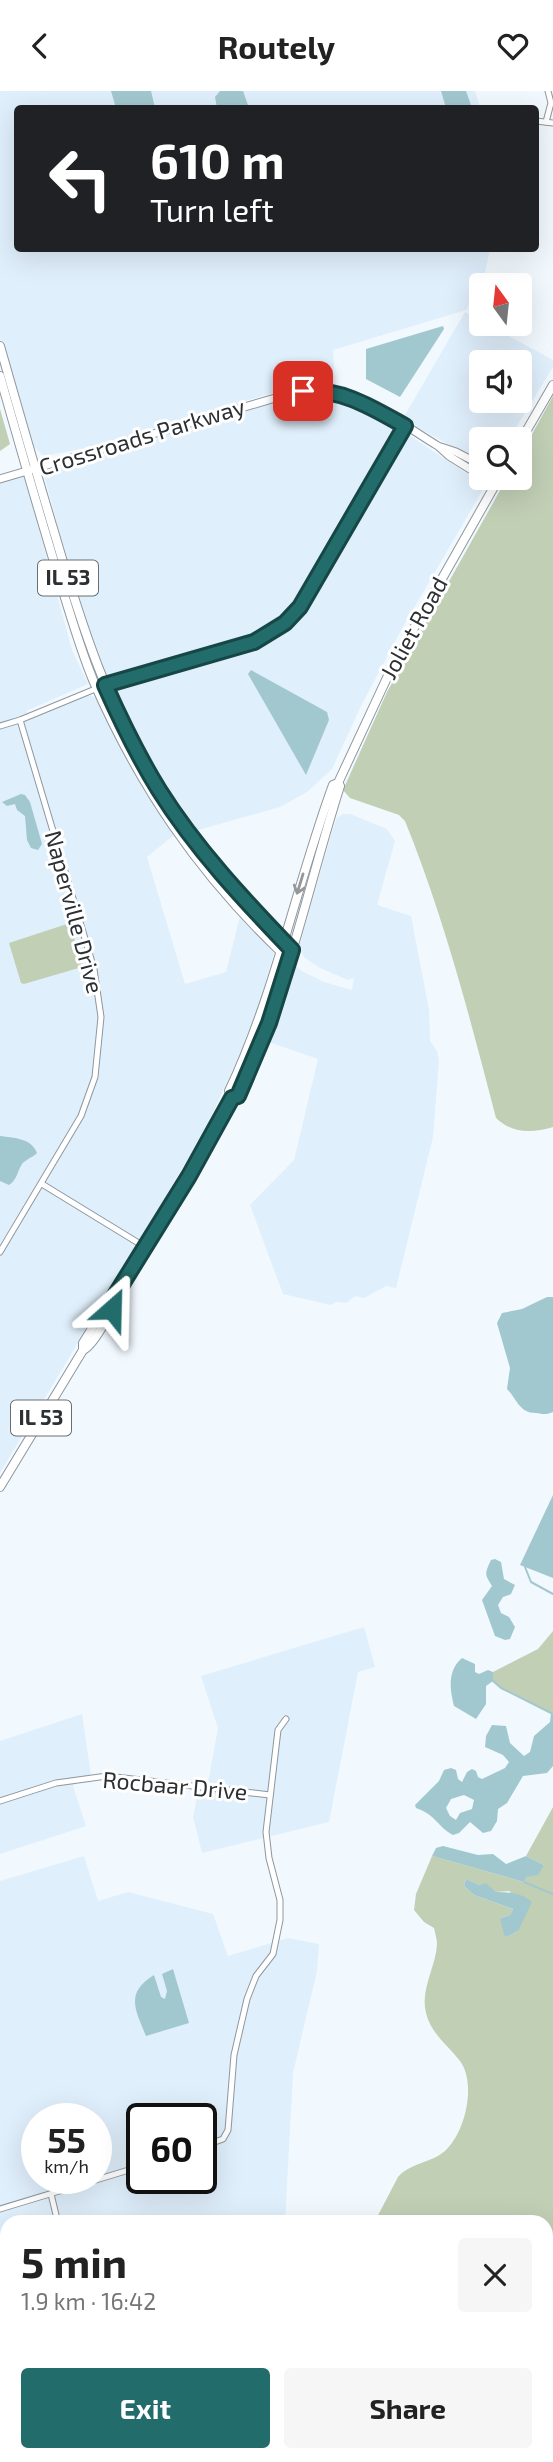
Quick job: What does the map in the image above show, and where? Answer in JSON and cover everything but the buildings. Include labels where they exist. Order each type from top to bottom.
[{"type":"main road","name":"IL 53","points":[[0,346],[31,470]]},
{"type":"main road","name":"IL 53","points":[[0,376],[101,687],[134,764],[184,843],[216,883],[280,951],[290,955]]},
{"type":"main road","points":[[529,427],[553,385]]},
{"type":"main road","name":"Joliet Road","points":[[280,951],[333,785],[338,783],[392,667],[491,490]]},
{"type":"main road","name":"IL 53","points":[[0,1487],[83,1350],[83,1343],[145,1247],[232,1098],[238,1096],[257,1053],[290,955],[283,941],[235,891],[174,813],[101,687]]},
{"type":"main road","name":"Joliet Road","points":[[290,955],[340,786],[338,783]]},
{"type":"main road","name":"IL 53","points":[[232,1098],[229,1091],[261,1013],[280,951]]},
{"type":"street","points":[[546,122],[551,103],[548,91]]},
{"type":"street","points":[[539,121],[553,124]]},
{"type":"street","name":"Crossroads Parkway","points":[[0,479],[303,391],[321,390],[363,402],[438,446],[469,468]]},
{"type":"street","points":[[0,726],[101,687],[254,642],[285,623],[302,603],[405,426]]},
{"type":"street","name":"Crossroads Parkway","points":[[438,446],[469,459]]},
{"type":"street","name":"Naperville Drive","points":[[0,1252],[72,1134],[87,1100],[95,1077],[101,1017],[93,969],[20,720]]},
{"type":"street","points":[[42,1184],[145,1247]]},
{"type":"street","points":[[217,2141],[223,2139],[228,2130],[234,2055],[247,1999],[256,1976],[272,1954],[280,1920],[280,1900],[267,1844],[278,1730],[286,1719]]},
{"type":"street","name":"Rocbaar Drive","points":[[0,1801],[57,1783],[107,1776],[270,1795]]},
{"type":"street","points":[[0,2209],[51,2194],[56,2215]]},
{"type":"shaded area","points":[[0,91],[475,91],[479,105],[14,105],[14,252],[489,252],[485,273],[469,273],[469,304],[466,310],[333,350],[334,366],[330,386],[292,387],[90,447],[44,456],[34,447],[0,339]]},
{"type":"shaded area","points":[[111,91],[151,91],[154,105],[115,105]]},
{"type":"shaded area","points":[[220,91],[243,91],[248,105],[216,105],[215,97]]},
{"type":"shaded area","points":[[441,91],[466,91],[471,105],[445,105]]},
{"type":"shaded area","points":[[465,312],[469,314],[469,336],[508,336],[553,360],[553,367],[532,401],[532,350],[469,350],[469,413],[525,413],[516,427],[469,427],[469,456],[407,422],[405,415]]},
{"type":"shaded area","points":[[443,326],[444,329],[400,397],[366,379],[366,349]]},
{"type":"shaded area","points":[[297,395],[328,396],[354,403],[397,428],[297,597],[277,622],[253,637],[105,677],[87,632],[43,472]]},
{"type":"shaded area","points":[[406,433],[469,475],[469,490],[483,490],[400,632],[332,769],[307,792],[280,807],[191,832],[141,754],[109,689],[251,647],[272,637],[294,620],[308,602]]},
{"type":"shaded area","points":[[24,474],[72,650],[88,684],[26,711],[34,718],[87,695],[98,698],[142,788],[174,835],[147,857],[185,984],[226,972],[240,916],[274,953],[262,996],[242,1049],[204,1132],[0,1473],[0,481]]},
{"type":"shaded area","points":[[251,670],[327,712],[329,720],[306,775],[248,674]]},
{"type":"shaded area","points":[[21,794],[30,802],[42,844],[38,850],[31,848],[27,840],[25,816],[17,810],[15,804],[7,806],[2,802]]},
{"type":"shaded area","points":[[350,814],[387,829],[395,841],[377,905],[411,916],[429,1010],[430,1041],[439,1060],[433,1137],[396,1288],[386,1286],[364,1298],[355,1296],[346,1303],[336,1302],[331,1305],[283,1294],[250,1205],[294,1160],[318,1059],[263,1040],[290,961],[302,971],[324,982],[352,990],[354,978],[348,980],[318,967],[304,957],[299,947],[334,825],[337,818]]},
{"type":"shaded area","points":[[0,1136],[27,1142],[37,1153],[22,1164],[9,1185],[0,1181]]},
{"type":"shaded area","points":[[547,1297],[553,1297],[553,1412],[544,1414],[526,1411],[507,1389],[510,1368],[497,1323],[502,1313],[522,1309]]},
{"type":"shaded area","points":[[553,1495],[553,1578],[520,1565]]},
{"type":"shaded area","points":[[491,1560],[501,1562],[504,1579],[515,1585],[511,1594],[503,1597],[498,1605],[501,1613],[509,1617],[515,1627],[510,1639],[505,1640],[495,1636],[482,1600],[492,1586],[486,1572]]},
{"type":"shaded area","points":[[364,1627],[375,1667],[358,1672],[329,1822],[202,1853],[193,1817],[200,1782],[208,1783],[218,1728],[201,1676]]},
{"type":"shaded area","points":[[462,1658],[475,1664],[475,1672],[479,1674],[488,1670],[493,1672],[493,1681],[486,1686],[486,1704],[476,1719],[454,1706],[452,1674]]},
{"type":"shaded area","points":[[553,1712],[553,1766],[547,1773],[523,1776],[507,1803],[498,1809],[497,1821],[491,1831],[483,1833],[470,1822],[453,1835],[429,1814],[416,1808],[415,1805],[439,1781],[444,1770],[456,1770],[458,1779],[462,1782],[467,1772],[472,1769],[482,1779],[505,1768],[509,1762],[503,1755],[485,1747],[486,1736],[492,1725],[506,1726],[510,1743],[524,1756],[530,1752],[534,1736],[550,1722]],"holes":[[[464,1795],[474,1800],[472,1809],[460,1813],[456,1820],[446,1808],[451,1799]]]},
{"type":"shaded area","points":[[82,1714],[92,1782],[76,1783],[73,1786],[86,1826],[0,1854],[0,1741]]},
{"type":"shaded area","points":[[443,1846],[478,1855],[493,1854],[506,1864],[526,1856],[544,1865],[538,1875],[527,1877],[524,1882],[432,1856],[436,1848]]},
{"type":"shaded area","points":[[84,1856],[98,1901],[128,1892],[213,1914],[228,1956],[288,1938],[319,1944],[317,1971],[293,2073],[285,2215],[0,2215],[0,1881]]},
{"type":"shaded area","points":[[466,1879],[480,1885],[486,1883],[496,1892],[515,1894],[532,1902],[518,1931],[507,1937],[504,1935],[500,1918],[510,1915],[513,1909],[474,1895],[464,1886]]},
{"type":"shaded area","points":[[173,1969],[189,2023],[146,2036],[136,2010],[136,1995],[139,1988],[154,1975],[161,1997],[165,1999],[167,1991],[162,1974]]},
{"type":"green space","points":[[553,396],[553,1127],[523,1131],[509,1127],[496,1118],[444,931],[405,821],[399,815],[350,798],[343,790],[387,692],[500,490],[532,490],[532,434]]},
{"type":"green space","points":[[0,409],[10,444],[0,451]]},
{"type":"green space","points":[[70,923],[82,967],[21,983],[9,943]]},
{"type":"green space","points":[[553,1631],[551,1713],[501,1688],[493,1681],[493,1672],[538,1649]]},
{"type":"green space","points":[[553,1807],[553,2215],[378,2215],[403,2172],[439,2155],[452,2143],[463,2121],[468,2095],[468,2082],[460,2061],[436,2033],[426,2013],[425,1995],[437,1942],[434,1928],[424,1922],[414,1910],[416,1894],[432,1856],[524,1882],[544,1865],[526,1856]],"holes":[[[466,1879],[496,1892],[510,1891],[518,1931],[507,1937],[500,1918],[510,1915],[513,1909],[474,1895],[464,1886]]]},
{"type":"waterway","points":[[525,1567],[531,1582],[553,1594]]},
{"type":"waterway","points":[[493,1681],[501,1688],[551,1713]]},
{"type":"waterway","points":[[524,1882],[553,1894]]},
{"type":"route","points":[[112,1309],[111,1302],[189,1176],[232,1098],[238,1096],[269,1023],[292,950],[235,891],[174,813],[134,746],[105,685],[254,642],[272,633],[300,607],[405,426],[363,402],[341,394],[321,390],[303,391]]}]
